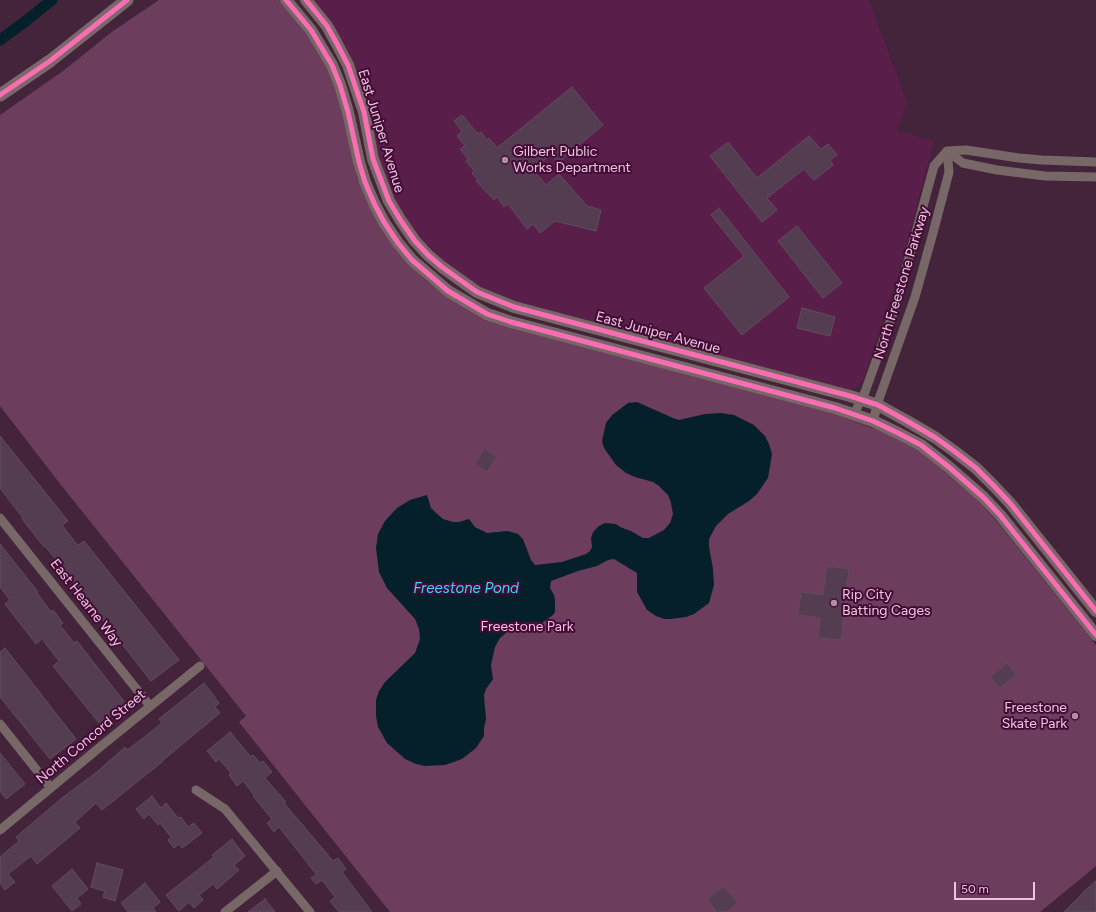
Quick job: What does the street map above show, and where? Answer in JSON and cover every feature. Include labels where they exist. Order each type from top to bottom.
[{"type":"main road","points":[[0,96],[50,61],[127,0]]},
{"type":"street","name":"East Juniper Avenue","points":[[286,0],[311,30],[332,65],[348,112],[365,182],[384,222],[412,260],[448,291],[487,314],[511,322],[811,401],[854,414],[873,421],[920,446],[972,486],[1000,515],[1096,636]]},
{"type":"street","name":"East Juniper Avenue","points":[[306,0],[326,26],[348,65],[364,112],[373,158],[389,201],[414,241],[442,267],[477,292],[514,307],[861,399],[878,405],[938,439],[976,468],[1010,503],[1096,611]]},
{"type":"street","points":[[947,151],[966,150],[1035,160],[1062,162],[1096,162]]},
{"type":"street","name":"North Freestone Parkway","points":[[854,414],[865,392],[896,305],[934,166],[947,151]]},
{"type":"street","name":"North Freestone Parkway","points":[[873,421],[915,297],[933,233],[948,172],[947,151]]},
{"type":"street","points":[[947,151],[963,163],[997,170],[1045,176],[1096,177]]},
{"type":"street","name":"East Hearne Way","points":[[0,518],[150,706]]},
{"type":"street","name":"North Concord Street","points":[[0,830],[200,666]]},
{"type":"street","points":[[0,724],[51,788]]},
{"type":"street","points":[[196,790],[225,809],[310,912]]},
{"type":"street","points":[[225,912],[277,871]]},
{"type":"shaded area","points":[[313,0],[869,0],[907,102],[897,131],[934,141],[900,269],[863,380],[854,389],[849,390],[517,302],[490,292],[472,282],[443,260],[424,242],[399,209],[385,177],[376,143],[369,105],[356,70],[344,44]]},
{"type":"green space","name":"Freestone Park","points":[[159,0],[279,0],[305,31],[323,58],[331,76],[340,99],[357,178],[368,204],[400,254],[424,279],[446,296],[506,326],[832,413],[891,435],[920,451],[977,499],[1096,645],[1096,866],[1040,912],[390,912],[239,722],[246,716],[61,485],[0,406],[0,115],[63,71],[113,31]]},
{"type":"water","name":"Freestone Pond","points":[[637,402],[679,420],[705,414],[721,413],[734,415],[754,425],[765,436],[769,444],[772,454],[768,478],[757,494],[749,501],[728,514],[716,526],[709,539],[714,585],[709,603],[694,614],[686,617],[664,619],[656,616],[647,610],[637,592],[637,573],[614,559],[551,581],[550,588],[555,600],[555,612],[553,615],[542,623],[528,622],[513,627],[500,638],[495,647],[491,665],[493,679],[484,695],[486,719],[484,736],[476,748],[462,759],[445,765],[425,766],[405,759],[387,743],[378,727],[376,716],[376,700],[379,691],[385,682],[415,653],[420,639],[419,629],[415,619],[387,588],[379,572],[376,548],[378,534],[385,521],[397,508],[410,500],[427,495],[431,508],[443,519],[459,522],[469,519],[475,527],[487,533],[508,531],[518,534],[523,539],[531,560],[535,565],[562,562],[586,554],[592,547],[591,538],[593,532],[605,523],[616,524],[643,538],[649,538],[664,530],[670,523],[673,514],[668,495],[653,482],[626,473],[616,465],[604,448],[602,441],[606,423],[612,415],[628,403]]},
{"type":"building","name":"Gilbert Public Works Department","points":[[572,87],[603,125],[558,163],[551,154],[533,170],[546,185],[559,174],[587,206],[601,210],[596,231],[555,221],[540,233],[533,224],[527,229],[508,204],[504,207],[497,197],[494,200],[476,181],[478,180],[472,173],[474,171],[466,161],[468,159],[460,149],[465,146],[457,136],[462,131],[454,121],[462,115],[478,134],[481,132],[487,140],[489,138],[497,148]]},
{"type":"building","points":[[809,136],[821,149],[828,144],[837,155],[830,160],[833,165],[814,180],[804,169],[767,198],[777,210],[762,222],[710,156],[728,142],[757,178]]},
{"type":"building","points":[[719,208],[789,297],[742,335],[704,288],[744,256],[711,215]]},
{"type":"building","points":[[797,226],[842,283],[823,298],[778,241]]},
{"type":"building","points":[[802,308],[835,317],[830,336],[797,328]]},
{"type":"building","points":[[0,436],[68,521],[62,525],[75,542],[78,545],[84,541],[179,660],[151,681],[22,519],[23,518],[0,488]]},
{"type":"building","points":[[484,449],[497,457],[487,472],[475,464]]},
{"type":"building","points":[[0,544],[38,592],[37,593],[51,612],[53,610],[63,623],[60,625],[74,643],[77,641],[126,704],[100,724],[53,666],[59,661],[42,639],[36,644],[5,604],[10,600],[0,587]]},
{"type":"building","name":"Rip City Batting Cages","points":[[827,566],[849,569],[841,640],[818,638],[820,618],[798,615],[801,592],[823,595]]},
{"type":"building","points":[[5,648],[76,739],[50,759],[0,697],[0,652]]},
{"type":"building","points":[[1007,663],[1016,675],[999,688],[990,677]]},
{"type":"building","points":[[204,683],[219,703],[215,707],[220,713],[102,810],[96,803],[75,822],[80,828],[37,864],[31,856],[8,874],[15,882],[5,890],[0,883],[0,857],[19,841],[16,837],[62,798],[97,772],[125,747],[127,750],[162,723],[159,719]]},
{"type":"building","points":[[230,732],[251,757],[253,755],[260,763],[263,761],[272,772],[265,778],[333,861],[338,858],[346,869],[342,872],[372,912],[339,912],[330,901],[335,897],[322,880],[316,884],[311,878],[316,874],[279,827],[274,832],[267,823],[272,819],[243,781],[237,786],[229,775],[231,773],[219,759],[216,762],[207,751]]},
{"type":"building","points":[[0,753],[25,784],[6,799],[0,791]]},
{"type":"building","points":[[152,796],[161,808],[166,803],[178,818],[181,817],[188,827],[194,823],[202,833],[182,848],[179,844],[174,848],[168,840],[171,837],[160,823],[158,825],[149,814],[144,819],[136,809]]},
{"type":"building","points":[[232,839],[245,856],[234,865],[239,870],[217,889],[213,884],[199,895],[203,900],[194,908],[189,902],[179,911],[166,895],[214,857],[212,855]]},
{"type":"building","points":[[97,863],[123,870],[115,901],[103,897],[105,891],[91,887]]},
{"type":"building","points":[[72,869],[88,889],[77,898],[81,904],[72,911],[52,886]]},
{"type":"building","points":[[1096,881],[1096,912],[1064,912],[1083,892]]},
{"type":"building","points":[[145,883],[160,902],[153,908],[156,912],[128,912],[121,903]]},
{"type":"building","points":[[724,886],[738,903],[727,912],[717,912],[707,899]]},
{"type":"building","points":[[265,899],[275,912],[248,912]]},
{"type":"waterway","points":[[0,40],[52,0]]},
{"type":"cycle path","points":[[0,95],[50,61],[127,0]]},
{"type":"cycle path","points":[[286,0],[311,30],[332,65],[348,112],[365,182],[384,222],[412,260],[448,291],[487,314],[511,322],[835,408],[873,421],[921,445],[983,497],[1000,515],[1096,635]]},
{"type":"cycle path","points":[[306,0],[327,26],[348,65],[364,112],[373,159],[389,201],[415,241],[442,267],[477,292],[514,307],[850,396],[878,405],[936,438],[976,468],[1010,503],[1096,611]]},
{"type":"place","name":"Gilbert Public Works Department","points":[[505,160]]},
{"type":"place","name":"Rip City Batting Cages","points":[[834,603]]},
{"type":"place","name":"Freestone Skate Park","points":[[1075,716]]}]
